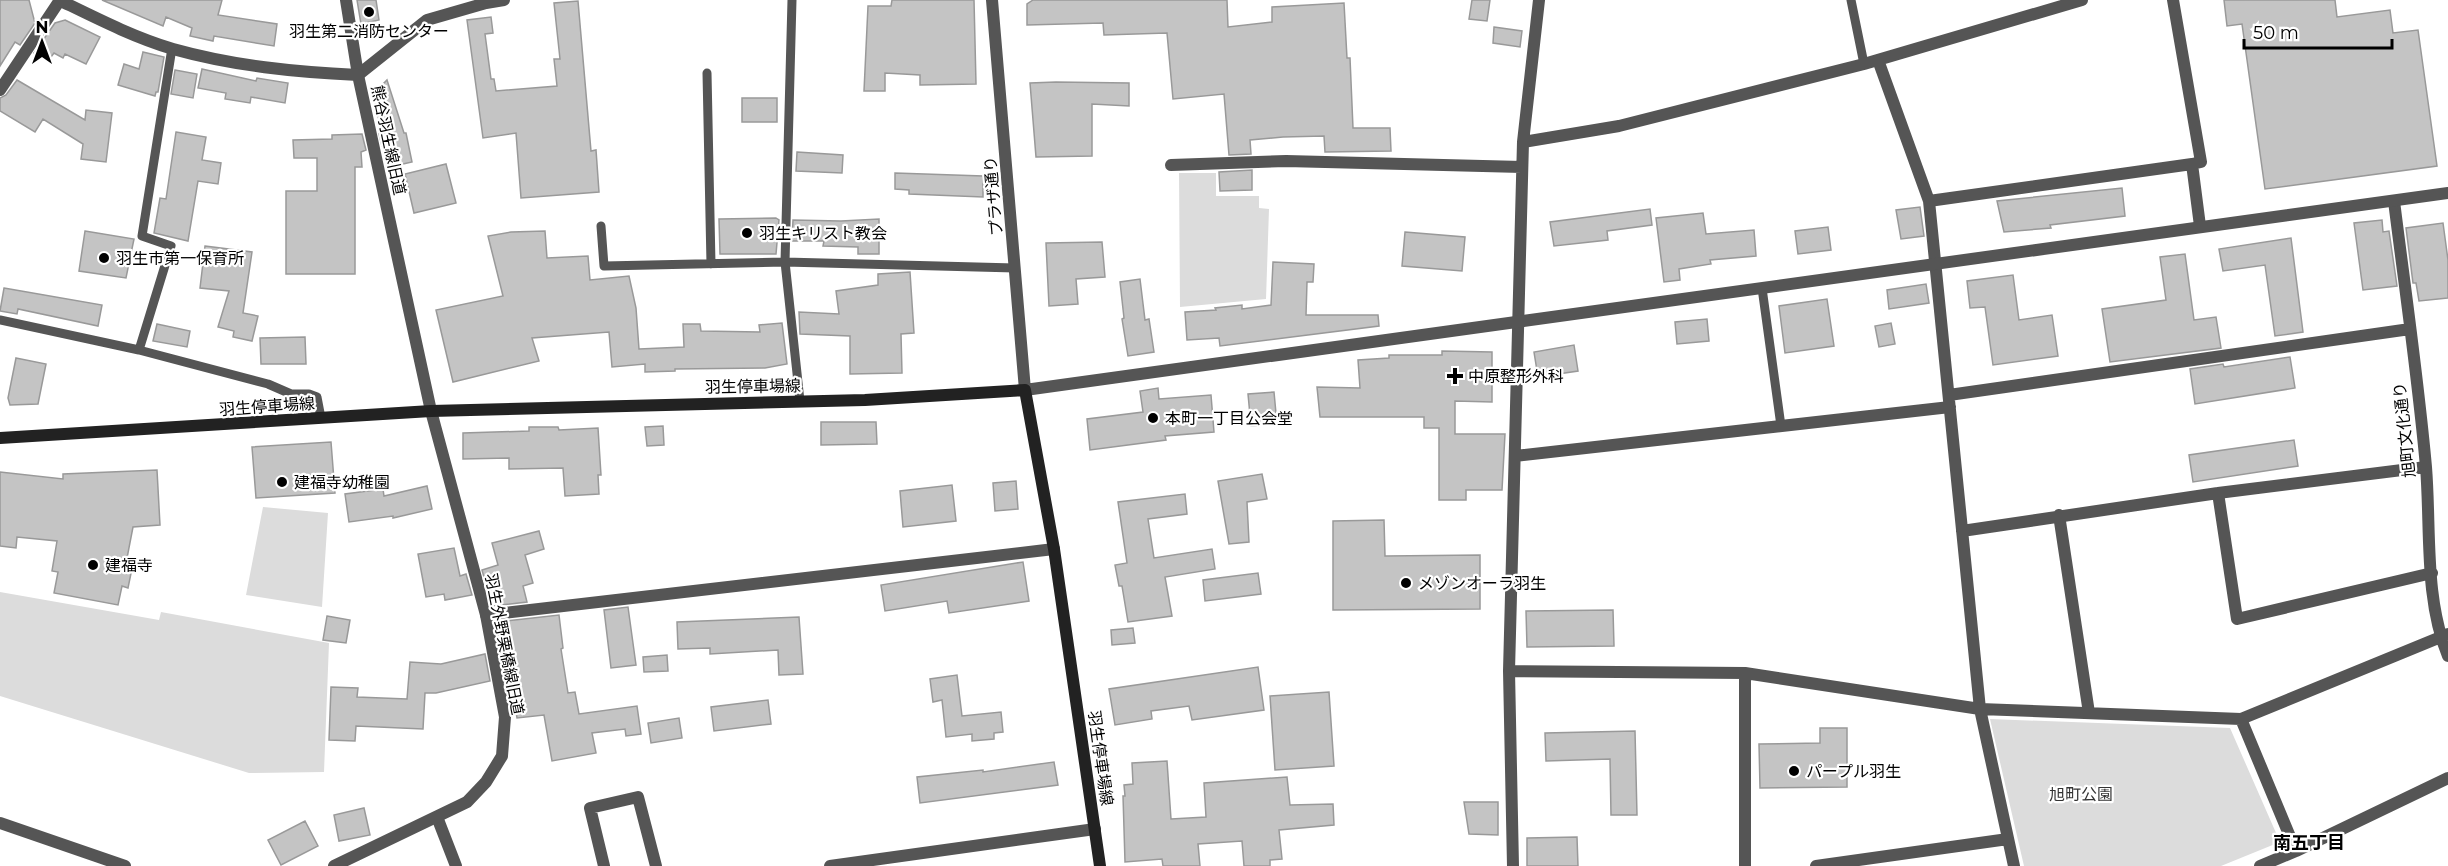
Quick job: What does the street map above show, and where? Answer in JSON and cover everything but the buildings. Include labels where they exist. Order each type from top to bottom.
[{"type":"main road","name":"羽生停車場線","points":[[0,438],[431,411],[865,400],[1025,390],[1054,549],[1100,866]]},
{"type":"street","points":[[0,90],[59,0]]},
{"type":"street","name":"熊谷羽生線旧道","points":[[59,0],[115,27],[172,48],[219,60],[288,72],[358,75],[431,411]]},
{"type":"street","points":[[346,0],[358,75],[427,20],[504,0]]},
{"type":"street","name":"プラザ通り","points":[[992,0],[1025,390]]},
{"type":"street","points":[[1513,866],[1509,671],[1517,322],[1523,141],[1539,0]]},
{"type":"street","points":[[1523,141],[1619,126],[1864,64],[2082,0]]},
{"type":"street","points":[[1929,201],[2201,162],[2173,0]]},
{"type":"street","points":[[1878,60],[1929,201],[1980,709],[2013,866]]},
{"type":"street","points":[[1171,165],[1286,161],[1522,167]]},
{"type":"street","points":[[2192,164],[2200,226]]},
{"type":"street","points":[[1025,390],[2448,193]]},
{"type":"street","name":"旭町文化通り","points":[[2394,201],[2426,467],[2432,573],[2448,656]]},
{"type":"street","points":[[1515,456],[1780,426],[2410,329]]},
{"type":"street","name":"羽生外野栗橋線旧道","points":[[334,866],[467,802],[486,782],[502,756],[505,717],[486,615],[431,411]]},
{"type":"street","points":[[1962,531],[2218,493],[2426,467]]},
{"type":"street","points":[[2218,493],[2237,619],[2432,573]]},
{"type":"street","points":[[2059,515],[2088,713]]},
{"type":"street","points":[[486,615],[1054,549]]},
{"type":"street","points":[[1509,671],[1745,674],[1980,709],[2241,719],[2444,636]]},
{"type":"street","points":[[1745,674],[1745,866]]},
{"type":"street","points":[[2241,719],[2296,851]]},
{"type":"street","points":[[2260,866],[2448,778]]},
{"type":"street","points":[[604,866],[590,808],[638,797],[656,866]]},
{"type":"street","points":[[437,817],[456,866]]},
{"type":"street","points":[[0,823],[125,866]]},
{"type":"street","points":[[830,866],[1095,829]]},
{"type":"street","points":[[1816,866],[2008,840]]},
{"type":"lane","points":[[792,0],[785,262],[800,401]]},
{"type":"lane","points":[[1851,0],[1864,64]]},
{"type":"lane","points":[[140,350],[171,246],[142,236],[172,48]]},
{"type":"lane","points":[[707,73],[711,264]]},
{"type":"lane","points":[[601,226],[604,266],[785,262],[1015,268]]},
{"type":"lane","points":[[1762,288],[1780,426]]},
{"type":"lane","points":[[0,320],[140,350],[268,384],[291,394],[313,394],[317,397],[321,418]]},
{"type":"green space","points":[[1179,173],[1216,173],[1216,196],[1259,196],[1259,208],[1269,209],[1266,299],[1180,307]]},
{"type":"green space","points":[[263,507],[328,513],[322,607],[246,595]]},
{"type":"green space","points":[[0,592],[159,620],[161,612],[329,643],[324,772],[249,773],[0,696]]},
{"type":"green space","name":"旭町公園","points":[[1990,719],[2230,728],[2280,842],[2221,866],[2024,866]]},
{"type":"place","name":"羽生第二消防センター","points":[[369,12]]},
{"type":"place","name":"羽生キリスト教会","points":[[747,233]]},
{"type":"place","name":"羽生市第一保育所","points":[[104,258]]},
{"type":"place","name":"中原整形外科","points":[[1455,376]]},
{"type":"place","name":"本町一丁目公会堂","points":[[1153,418]]},
{"type":"place","name":"建福寺幼稚園","points":[[282,482]]},
{"type":"place","name":"建福寺","points":[[93,565]]},
{"type":"place","name":"メゾンオーラ羽生","points":[[1406,583]]},
{"type":"place","name":"パープル羽生","points":[[1794,771]]},
{"type":"district","name":"南五丁目","points":[[2309,843]]}]
